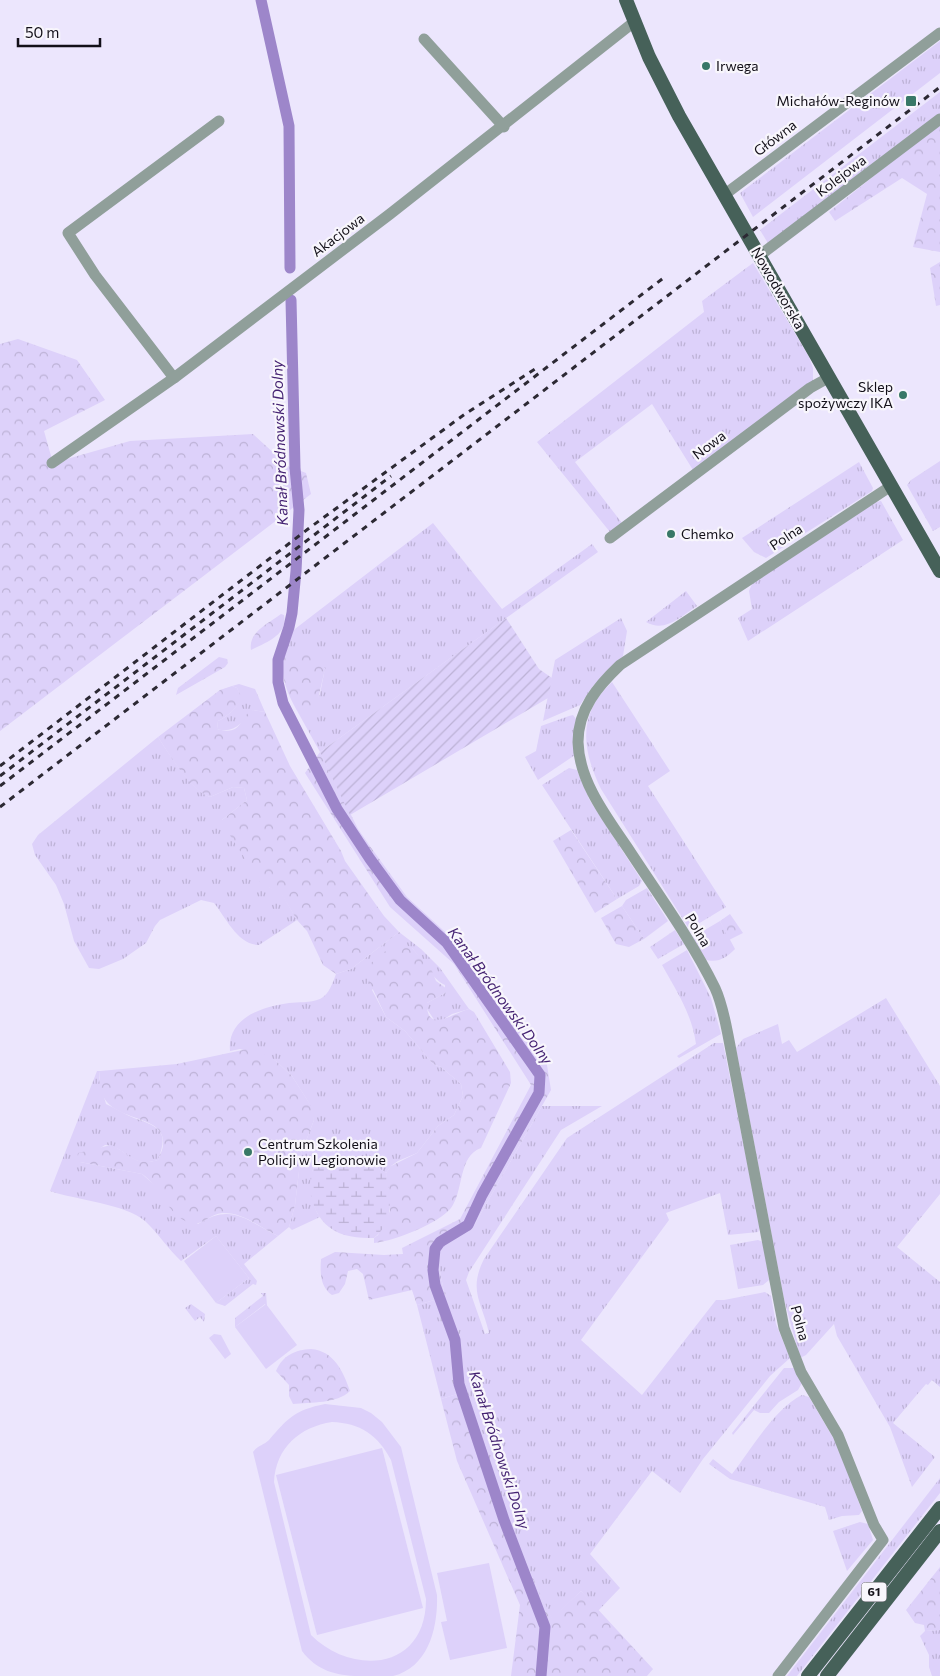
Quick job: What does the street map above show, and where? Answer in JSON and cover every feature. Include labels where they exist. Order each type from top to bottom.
[{"type":"main road","name":"Nowodworska","points":[[626,0],[634,22],[679,116],[940,571]]},
{"type":"main road","name":"61","points":[[808,1676],[940,1508]]},
{"type":"main road","name":"61","points":[[826,1676],[940,1531]]},
{"type":"street","name":"Akacjowa","points":[[52,463],[174,378],[504,127],[634,22]]},
{"type":"street","name":"Główna","points":[[724,195],[940,33]]},
{"type":"street","points":[[424,38],[504,127]]},
{"type":"street","name":"Kolejowa","points":[[759,256],[940,119]]},
{"type":"street","points":[[174,378],[95,275],[68,233],[218,121]]},
{"type":"street","name":"Nowa","points":[[610,538],[810,388],[828,378]]},
{"type":"street","name":"Polna","points":[[778,1676],[883,1540],[874,1525],[838,1435],[801,1372],[784,1328],[728,1035],[716,989],[676,922],[598,802],[581,764],[578,740],[580,723],[593,693],[620,665],[891,486]]},
{"type":"green space","points":[[940,41],[940,73],[753,217],[740,193]]},
{"type":"green space","points":[[940,92],[940,114],[769,245],[760,230]]},
{"type":"green space","points":[[940,123],[940,252],[913,247],[927,194],[902,178],[835,221],[829,212]]},
{"type":"green space","points":[[940,262],[940,305],[936,306],[930,268]]},
{"type":"green space","points":[[753,263],[809,357],[813,368],[813,381],[693,470],[652,404],[575,462],[622,523],[610,532],[537,442],[704,312],[702,301]]},
{"type":"green space","points":[[18,339],[77,360],[105,400],[44,431],[53,463],[130,441],[253,434],[288,466],[306,473],[311,494],[0,731],[0,344]]},
{"type":"green space","points":[[940,461],[940,527],[933,531],[907,485],[911,480]]},
{"type":"green space","points":[[859,462],[873,488],[872,491],[766,558],[754,552],[742,538]]},
{"type":"green space","points":[[881,501],[903,540],[748,641],[738,618],[752,609],[749,591],[752,584],[876,502]]},
{"type":"green space","points":[[433,523],[502,609],[592,544],[598,552],[320,752],[300,716],[308,715],[320,694],[325,668],[284,653],[291,632]]},
{"type":"green space","points":[[686,591],[697,606],[666,625],[653,625],[646,622]]},
{"type":"green space","points":[[281,614],[284,615],[284,622],[280,633],[270,641],[251,650],[251,644],[256,633]]},
{"type":"green space","points":[[506,618],[539,669],[552,678],[548,698],[350,815],[320,752]]},
{"type":"green space","points":[[621,618],[627,631],[623,656],[593,686],[580,705],[543,721],[555,660]]},
{"type":"green space","points":[[305,651],[320,658],[325,669],[316,708],[308,716],[300,716],[286,686],[283,662],[284,653]]},
{"type":"green space","points":[[219,657],[227,659],[228,663],[225,667],[176,695],[178,688]]},
{"type":"green space","points":[[612,682],[670,771],[648,786],[726,907],[693,927],[688,927],[601,789],[590,760],[586,733],[588,720],[601,694]]},
{"type":"green space","points":[[239,684],[255,689],[265,712],[253,710],[238,726],[228,730],[217,729],[218,721],[232,711],[240,701],[241,698],[237,688],[232,686]]},
{"type":"green space","points":[[232,686],[237,688],[242,698],[232,711],[218,721],[217,729],[232,730],[240,725],[248,713],[253,710],[265,712],[290,766],[341,851],[345,861],[384,916],[399,932],[351,969],[336,974],[323,965],[307,931],[297,920],[282,895],[260,882],[222,823],[222,820],[247,800],[244,788],[233,787],[210,797],[203,793],[188,780],[158,737],[220,690]]},
{"type":"green space","points":[[573,715],[576,719],[575,755],[538,780],[525,757],[536,751],[541,726]]},
{"type":"green space","points":[[158,737],[181,771],[203,793],[210,797],[233,787],[244,788],[247,800],[222,820],[269,887],[282,894],[297,920],[259,945],[252,944],[245,941],[233,930],[214,903],[201,900],[160,920],[146,943],[123,959],[99,969],[89,968],[74,941],[64,904],[56,885],[35,855],[32,844],[38,835]]},
{"type":"green space","points":[[320,752],[358,829],[407,897],[455,941],[525,1038],[546,1059],[551,1090],[472,1229],[440,1248],[438,1261],[445,1297],[417,1305],[412,1290],[369,1300],[363,1274],[357,1269],[348,1271],[345,1284],[339,1293],[332,1295],[323,1284],[321,1259],[335,1252],[384,1255],[403,1254],[402,1248],[460,1219],[531,1085],[454,964],[390,907],[305,773]]},
{"type":"green space","points":[[569,768],[577,770],[589,799],[642,881],[639,886],[617,899],[542,785]]},
{"type":"green space","points":[[571,830],[617,899],[595,913],[553,841]]},
{"type":"green space","points":[[647,888],[668,921],[644,939],[622,906],[626,900]]},
{"type":"green space","points":[[622,906],[644,939],[629,947],[616,944],[601,918]]},
{"type":"green space","points":[[730,914],[743,933],[729,940],[720,921]]},
{"type":"green space","points":[[720,921],[735,949],[721,959],[713,961],[704,959],[693,937]]},
{"type":"green space","points":[[675,930],[684,944],[658,959],[650,947]]},
{"type":"green space","points":[[399,932],[421,949],[440,968],[469,1009],[452,1014],[441,1021],[435,1021],[427,1009],[427,1003],[445,993],[445,985],[431,974],[412,948],[372,990],[386,1017],[405,1031],[433,1064],[441,1067],[461,1084],[463,1096],[454,1115],[438,1126],[417,1153],[398,1161],[386,1173],[350,1155],[326,1154],[318,1160],[313,1171],[312,1188],[313,1200],[320,1217],[292,1230],[289,1227],[295,1205],[301,1154],[314,1120],[309,1103],[292,1076],[276,1061],[240,1049],[230,1051],[234,1030],[240,1022],[257,1011],[278,1005],[320,999],[326,995],[336,974],[351,969]]},
{"type":"green space","points":[[400,942],[412,948],[432,971],[436,981],[447,989],[445,993],[427,1003],[428,1013],[431,1018],[436,1020],[442,1019],[469,1009],[474,1012],[510,1072],[511,1083],[481,1148],[468,1158],[455,1201],[451,1208],[436,1220],[415,1231],[383,1242],[374,1243],[374,1238],[378,1235],[390,1211],[386,1173],[391,1166],[417,1153],[438,1126],[454,1115],[463,1096],[461,1084],[441,1067],[433,1064],[405,1031],[386,1017],[369,981],[371,963],[394,944]]},
{"type":"green space","points":[[687,950],[711,998],[721,1034],[679,1058],[677,1056],[696,1044],[694,1033],[687,1012],[662,965]]},
{"type":"green space","points":[[886,998],[940,1086],[940,1194],[897,1247],[940,1282],[940,1387],[932,1380],[928,1385],[926,1384],[893,1423],[935,1457],[912,1487],[890,1427],[837,1336],[834,1324],[806,1355],[800,1358],[784,1299],[736,1048],[743,1039],[778,1024],[782,1044],[789,1040],[797,1052]]},
{"type":"green space","points":[[714,1043],[723,1043],[760,1227],[758,1232],[728,1235],[720,1193],[666,1213],[669,1220],[581,1340],[642,1395],[716,1300],[765,1292],[771,1296],[776,1324],[790,1358],[770,1376],[703,1459],[680,1493],[652,1471],[590,1554],[620,1588],[598,1611],[581,1591],[552,1619],[515,1535],[467,1391],[441,1399],[417,1305],[445,1297],[438,1261],[440,1247],[472,1229],[542,1106],[602,1106],[561,1130],[469,1272],[466,1280],[485,1334],[489,1333],[478,1296],[477,1280],[479,1270],[484,1259],[567,1138]]},
{"type":"green space","points":[[252,1048],[276,1061],[292,1076],[313,1109],[314,1120],[301,1154],[295,1205],[289,1227],[278,1236],[244,1217],[230,1213],[218,1214],[194,1224],[190,1223],[175,1214],[154,1186],[142,1174],[80,1162],[77,1158],[78,1153],[111,1145],[133,1158],[143,1162],[150,1162],[158,1160],[163,1145],[161,1133],[154,1126],[117,1110],[107,1102],[101,1090],[100,1071],[177,1064]]},
{"type":"green space","points":[[97,1071],[100,1071],[99,1079],[106,1104],[156,1128],[162,1136],[163,1142],[158,1160],[141,1162],[112,1146],[105,1145],[80,1162],[142,1174],[198,1224],[220,1214],[230,1214],[248,1220],[278,1236],[244,1264],[257,1281],[256,1285],[253,1284],[225,1306],[216,1303],[249,1278],[216,1236],[181,1261],[150,1226],[137,1215],[113,1206],[50,1191]]},
{"type":"green space","points":[[328,1153],[344,1153],[359,1157],[386,1173],[390,1208],[385,1224],[374,1238],[356,1237],[339,1233],[329,1227],[316,1211],[310,1189],[310,1178],[313,1168]]},
{"type":"green space","points":[[216,1236],[249,1278],[216,1303],[184,1261]]},
{"type":"green space","points":[[758,1240],[763,1242],[769,1280],[763,1285],[738,1289],[730,1245]]},
{"type":"green space","points":[[261,1293],[266,1293],[267,1306],[265,1304],[235,1327],[235,1318],[263,1296]]},
{"type":"green space","points":[[191,1304],[205,1314],[204,1322],[200,1317],[195,1321],[185,1308]]},
{"type":"green space","points":[[266,1304],[297,1345],[266,1369],[235,1327]]},
{"type":"green space","points":[[214,1334],[221,1335],[231,1354],[225,1359],[209,1338]]},
{"type":"green space","points":[[311,1349],[332,1358],[341,1369],[350,1391],[331,1400],[293,1404],[289,1396],[289,1385],[276,1371],[282,1361],[290,1354]]},
{"type":"green space","points":[[784,1368],[794,1368],[802,1383],[798,1390],[779,1402],[769,1413],[760,1413],[754,1410],[733,1435],[732,1433]]},
{"type":"green space","points":[[467,1391],[515,1535],[552,1618],[581,1591],[653,1669],[647,1676],[511,1676],[520,1605],[457,1461],[441,1399]]},
{"type":"green space","points":[[802,1395],[809,1397],[838,1446],[862,1511],[859,1515],[842,1516],[829,1520],[825,1507],[730,1479],[709,1464],[713,1459],[732,1474],[773,1420],[792,1401]]},
{"type":"green space","points":[[325,1404],[361,1408],[382,1422],[401,1447],[437,1595],[437,1607],[433,1632],[423,1655],[405,1671],[393,1676],[351,1676],[327,1671],[314,1663],[302,1651],[253,1452],[269,1440],[293,1416],[315,1406]],"holes":[[[332,1422],[360,1428],[374,1437],[391,1460],[426,1599],[423,1623],[414,1641],[400,1653],[384,1659],[365,1661],[346,1657],[328,1648],[311,1635],[274,1482],[279,1459],[285,1449],[300,1434],[320,1425]]]},
{"type":"green space","points":[[382,1448],[423,1608],[317,1635],[276,1475]]},
{"type":"green space","points":[[940,1478],[940,1493],[797,1676],[787,1676]]},
{"type":"green space","points":[[860,1522],[868,1524],[873,1540],[847,1571],[833,1531]]},
{"type":"green space","points":[[489,1563],[507,1648],[450,1660],[441,1622],[447,1621],[437,1573]]},
{"type":"green space","points":[[940,1567],[940,1630],[925,1631],[924,1625],[915,1623],[906,1610]]},
{"type":"green space","points":[[940,1630],[940,1676],[932,1676],[929,1667],[929,1655],[920,1636],[925,1631]]},
{"type":"waterway","name":"Kanał Bródnowski Dolny","points":[[261,0],[289,126],[290,268]]},
{"type":"waterway","name":"Kanał Bródnowski Dolny","points":[[291,300],[295,468],[299,510],[292,613],[278,660],[278,682],[283,703],[337,809],[370,859],[400,900],[447,943],[540,1075],[539,1093],[482,1195],[468,1225],[440,1242],[435,1249],[433,1270],[435,1285],[455,1340],[459,1384],[504,1520],[545,1627],[541,1676]]},
{"type":"railway","points":[[0,807],[940,87]]},
{"type":"railway","points":[[0,786],[666,276]]},
{"type":"railway","points":[[0,766],[308,529],[465,414],[535,369]]},
{"type":"railway","points":[[0,776],[391,476]]},
{"type":"place","name":"Irwega","points":[[706,66]]},
{"type":"place","name":"Michałów-Reginów","points":[[911,101]]},
{"type":"place","name":"Sklep spożywczy IKA","points":[[903,395]]},
{"type":"place","name":"Chemko","points":[[671,534]]},
{"type":"place","name":"Centrum Szkolenia Policji w Legionowie","points":[[248,1152]]}]
